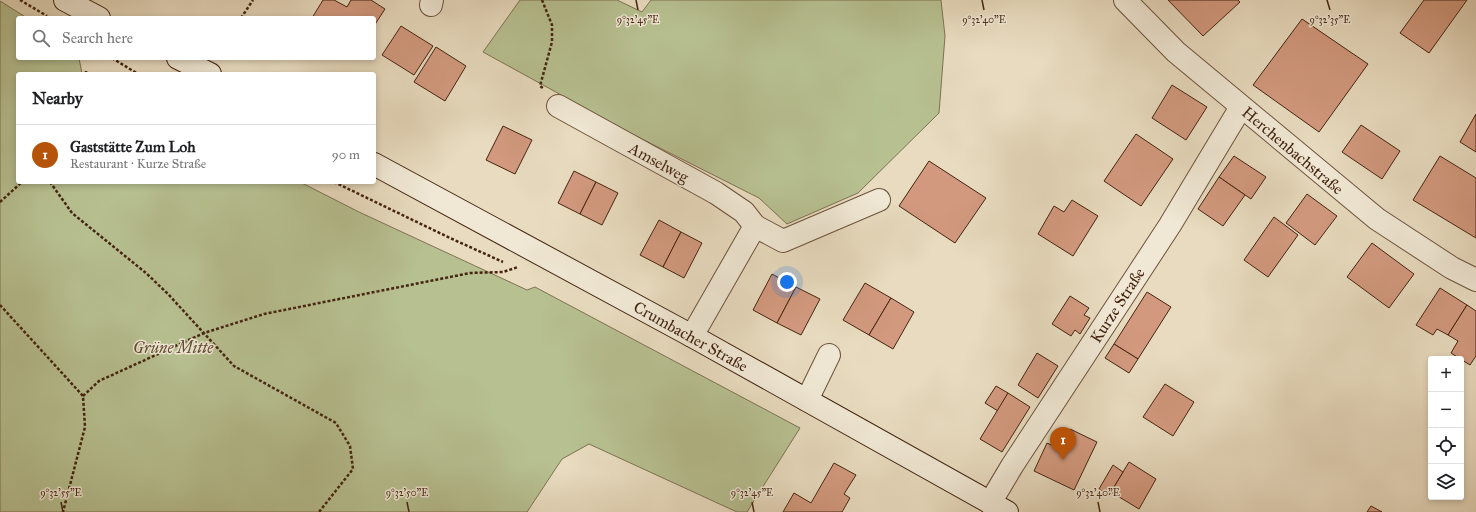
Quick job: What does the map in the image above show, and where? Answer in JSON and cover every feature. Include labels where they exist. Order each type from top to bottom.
[{"type":"street","points":[[65,0],[95,16]]},
{"type":"street","name":"Herchenbachstraße","points":[[1125,0],[1176,52],[1377,219],[1452,268],[1476,280]]},
{"type":"street","points":[[182,60],[206,72]]},
{"type":"street","name":"Amselweg","points":[[558,106],[716,193],[744,212],[755,226],[783,241],[879,200]]},
{"type":"street","name":"Kurze Straße","points":[[998,507],[1012,466],[1170,224],[1242,107]]},
{"type":"street","name":"Crumbacher Straße","points":[[376,165],[692,336],[998,507]]},
{"type":"street","points":[[692,336],[755,226]]},
{"type":"street","points":[[1452,268],[1476,265]]},
{"type":"street","points":[[807,400],[830,355]]},
{"type":"path","points":[[20,0],[47,16]]},
{"type":"path","points":[[243,16],[253,0]]},
{"type":"path","points":[[542,0],[552,25],[552,42],[540,86],[552,94],[558,106]]},
{"type":"path","points":[[115,60],[135,72]]},
{"type":"path","points":[[0,202],[20,184]]},
{"type":"path","points":[[51,184],[72,213],[146,273],[168,294],[234,366],[336,423],[350,446],[353,469],[319,512]]},
{"type":"path","points":[[83,396],[99,381],[204,333],[264,314],[363,293],[470,273],[502,272],[517,268],[530,248]]},
{"type":"path","points":[[0,305],[83,396],[85,427],[62,512]]},
{"type":"green space","points":[[520,0],[617,0],[642,12],[651,0],[941,0],[945,36],[939,113],[858,193],[787,224],[759,198],[634,135],[483,52]]},
{"type":"green space","name":"Grüne Mitte","points":[[0,1],[24,16],[16,16],[16,60],[79,60],[82,72],[16,72],[16,184],[304,184],[359,212],[527,290],[535,287],[800,428],[747,512],[737,512],[589,444],[562,459],[527,512],[0,512]]},
{"type":"building","points":[[323,0],[334,0],[347,7],[351,0],[371,0],[385,9],[376,23],[376,16],[313,16]]},
{"type":"building","points":[[1168,0],[1238,0],[1240,2],[1203,36]]},
{"type":"building","points":[[1424,0],[1467,0],[1429,53],[1400,33]]},
{"type":"building","points":[[1302,19],[1368,64],[1319,132],[1253,85]]},
{"type":"building","points":[[401,26],[433,46],[414,75],[382,55]]},
{"type":"building","points":[[436,47],[466,66],[445,101],[414,82]]},
{"type":"building","points":[[1172,85],[1207,107],[1186,140],[1152,118]]},
{"type":"building","points":[[1476,114],[1476,152],[1460,142]]},
{"type":"building","points":[[1361,125],[1400,151],[1382,179],[1342,152]]},
{"type":"building","points":[[503,126],[532,140],[515,174],[486,160]]},
{"type":"building","points":[[1136,134],[1173,159],[1141,206],[1104,181]]},
{"type":"building","points":[[1234,156],[1266,177],[1251,199],[1219,177]]},
{"type":"building","points":[[1440,156],[1476,178],[1476,238],[1413,200]]},
{"type":"building","points":[[929,161],[986,198],[955,243],[899,206]]},
{"type":"building","points":[[574,171],[596,182],[580,214],[558,203]]},
{"type":"building","points":[[1219,177],[1245,195],[1223,226],[1198,209]]},
{"type":"building","points":[[596,182],[618,193],[602,225],[580,214]]},
{"type":"building","points":[[1307,194],[1337,216],[1315,245],[1286,223]]},
{"type":"building","points":[[1072,200],[1098,216],[1073,256],[1038,234],[1054,206],[1064,212]]},
{"type":"building","points":[[1274,217],[1298,235],[1268,277],[1244,260]]},
{"type":"building","points":[[659,220],[681,232],[663,267],[640,255]]},
{"type":"building","points":[[681,232],[702,243],[684,278],[663,267]]},
{"type":"building","points":[[1372,243],[1414,274],[1389,308],[1347,277]]},
{"type":"building","points":[[772,274],[796,287],[777,323],[753,310]]},
{"type":"building","points":[[865,283],[891,298],[869,335],[843,320]]},
{"type":"building","points":[[796,287],[820,299],[801,335],[777,323]]},
{"type":"building","points":[[1440,288],[1467,305],[1448,335],[1437,329],[1433,335],[1416,325]]},
{"type":"building","points":[[1147,292],[1171,307],[1138,359],[1114,344]]},
{"type":"building","points":[[1070,296],[1089,308],[1084,315],[1090,318],[1080,334],[1075,330],[1071,336],[1052,324]]},
{"type":"building","points":[[891,298],[914,312],[893,349],[869,335]]},
{"type":"building","points":[[1467,305],[1476,311],[1476,356],[1470,365],[1464,361],[1464,356],[1456,356],[1451,353],[1458,341],[1448,335]]},
{"type":"building","points":[[1114,344],[1138,359],[1129,373],[1105,358]]},
{"type":"building","points":[[1037,353],[1058,366],[1038,398],[1018,385]]},
{"type":"building","points":[[1165,384],[1194,402],[1173,436],[1143,417]]},
{"type":"building","points":[[996,386],[1008,393],[998,411],[985,403]]},
{"type":"building","points":[[1008,393],[1030,407],[1002,452],[980,439]]},
{"type":"building","points":[[1070,429],[1097,442],[1074,490],[1034,471],[1047,443],[1060,449]]},
{"type":"building","points":[[1129,462],[1156,479],[1139,509],[1111,492]]},
{"type":"building","points":[[834,463],[856,475],[844,494],[850,498],[842,512],[783,512],[794,493],[811,503]]},
{"type":"building","points":[[1113,465],[1123,472],[1109,495],[1099,489]]},
{"type":"building","points":[[1371,506],[1382,512],[1367,512]]},
{"type":"place","name":"Gaststätte Zum Loh","points":[[1063,460]]}]
